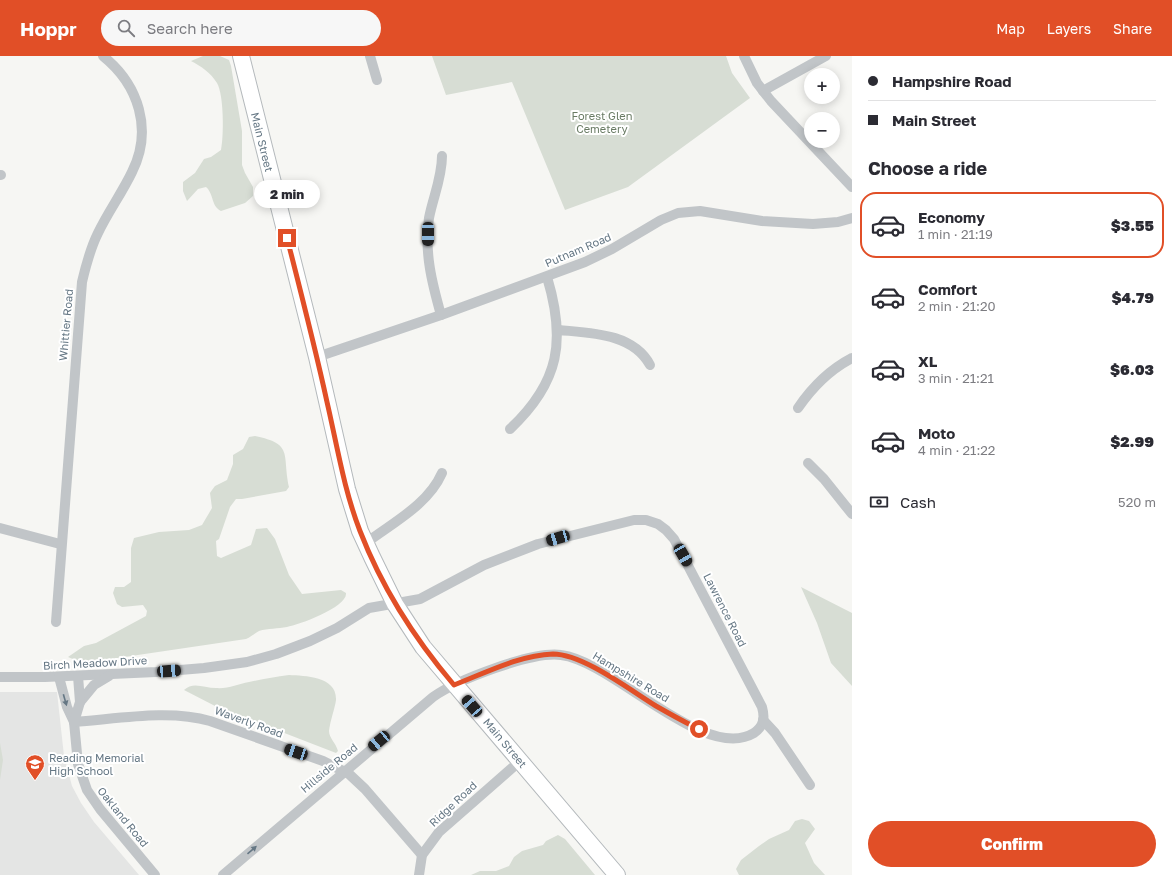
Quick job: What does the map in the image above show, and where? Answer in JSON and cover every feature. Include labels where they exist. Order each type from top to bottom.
[{"type":"main road","name":"Main Street","points":[[240,56],[317,357],[347,489],[366,543],[395,604],[423,647],[617,875]]},
{"type":"street","name":"Whittier Road","points":[[56,622],[60,544],[77,333],[86,264],[98,233],[132,172],[142,138],[142,117],[135,96],[125,78],[103,56]]},
{"type":"street","points":[[370,56],[377,80]]},
{"type":"street","points":[[744,56],[749,69],[763,91],[852,187]]},
{"type":"street","points":[[763,91],[826,56]]},
{"type":"street","points":[[441,315],[430,274],[428,242],[430,217],[442,174],[442,156]]},
{"type":"street","name":"Putnam Road","points":[[317,357],[441,315],[598,256],[661,220],[685,211],[708,211],[762,221],[794,223],[826,223],[852,218]]},
{"type":"street","points":[[510,428],[526,413],[544,385],[554,361],[558,330],[555,303],[547,276]]},
{"type":"street","points":[[558,330],[597,334],[615,338],[635,348],[650,365]]},
{"type":"street","points":[[798,408],[820,380],[852,358]]},
{"type":"street","points":[[808,463],[824,478],[852,514]]},
{"type":"street","points":[[366,543],[423,499],[435,487],[442,473]]},
{"type":"street","name":"Lawrence Road","points":[[395,604],[420,599],[484,565],[528,547],[628,521],[652,522],[668,532],[687,563],[758,699],[763,713],[763,720],[775,733],[810,785]]},
{"type":"street","points":[[0,528],[60,544]]},
{"type":"street","name":"Birch Meadow Drive","points":[[0,677],[59,677],[204,668],[262,658],[310,642],[337,628],[369,608],[395,604]]},
{"type":"street","name":"Hampshire Road","points":[[454,685],[523,660],[542,655],[560,654],[582,661],[666,712],[711,735],[731,740],[743,738],[757,730],[763,720]]},
{"type":"street","name":"Oakland Road","points":[[80,702],[94,685],[112,674]]},
{"type":"street","name":"Oakland Road","points":[[74,722],[80,702],[78,676]]},
{"type":"street","name":"Oakland Road","points":[[59,677],[74,722],[78,764],[87,790],[100,809],[155,875]]},
{"type":"street","name":"Hillside Road","points":[[223,875],[433,697],[454,685]]},
{"type":"street","name":"Waverly Road","points":[[74,722],[166,716],[200,718],[323,761],[344,771],[365,789],[422,855]]},
{"type":"street","name":"Ridge Road","points":[[419,875],[422,855],[439,832],[520,761]]},
{"type":"shaded area","name":"Reading Memorial High School","points":[[0,692],[57,692],[64,756],[72,786],[94,822],[139,875],[0,875]]},
{"type":"green space","points":[[203,56],[220,56],[229,60],[242,131],[242,165],[253,187],[253,196],[245,203],[221,211],[214,203],[209,190],[206,187],[198,189],[187,201],[183,191],[183,182],[195,173],[204,159],[211,157],[221,150],[222,144],[223,116],[221,97],[217,83],[209,73],[191,61]]},
{"type":"green space","name":"Forest Glen Cemetery","points":[[432,56],[726,56],[732,73],[750,98],[628,187],[565,210],[512,82],[446,95]]},
{"type":"green space","points":[[255,436],[267,439],[281,447],[284,452],[289,487],[286,491],[236,499],[230,507],[219,539],[216,541],[217,556],[221,558],[251,545],[256,529],[267,528],[275,539],[289,575],[302,594],[341,590],[346,593],[345,598],[331,609],[302,623],[259,631],[246,639],[104,660],[81,661],[68,657],[84,646],[96,643],[146,616],[147,611],[143,605],[122,607],[117,604],[113,593],[115,587],[124,587],[131,582],[131,548],[134,538],[159,532],[189,530],[202,525],[212,508],[210,493],[215,486],[227,480],[233,464],[233,455],[243,449],[249,437]]},
{"type":"green space","points":[[801,587],[852,613],[852,686],[831,663],[817,623]]},
{"type":"green space","points":[[289,675],[319,679],[331,686],[335,692],[336,700],[329,731],[338,751],[336,753],[217,707],[184,690],[187,687],[195,685],[212,688],[225,688]]},
{"type":"green space","points":[[0,743],[3,760],[0,780]]},
{"type":"green space","points":[[802,819],[809,821],[815,829],[805,843],[814,863],[825,875],[739,875],[736,869],[741,860],[769,839],[789,830],[795,821]]},
{"type":"green space","points":[[558,835],[565,839],[595,875],[471,875],[480,871],[496,871],[509,866],[514,857],[522,851],[543,845],[546,841]]},
{"type":"place","name":"Reading Memorial High School","points":[[35,781]]},
{"type":"route","points":[[287,238],[317,357],[347,489],[360,531],[395,604],[434,662],[454,685],[516,662],[548,654],[560,654],[576,658],[615,680],[666,712],[699,729]]}]
